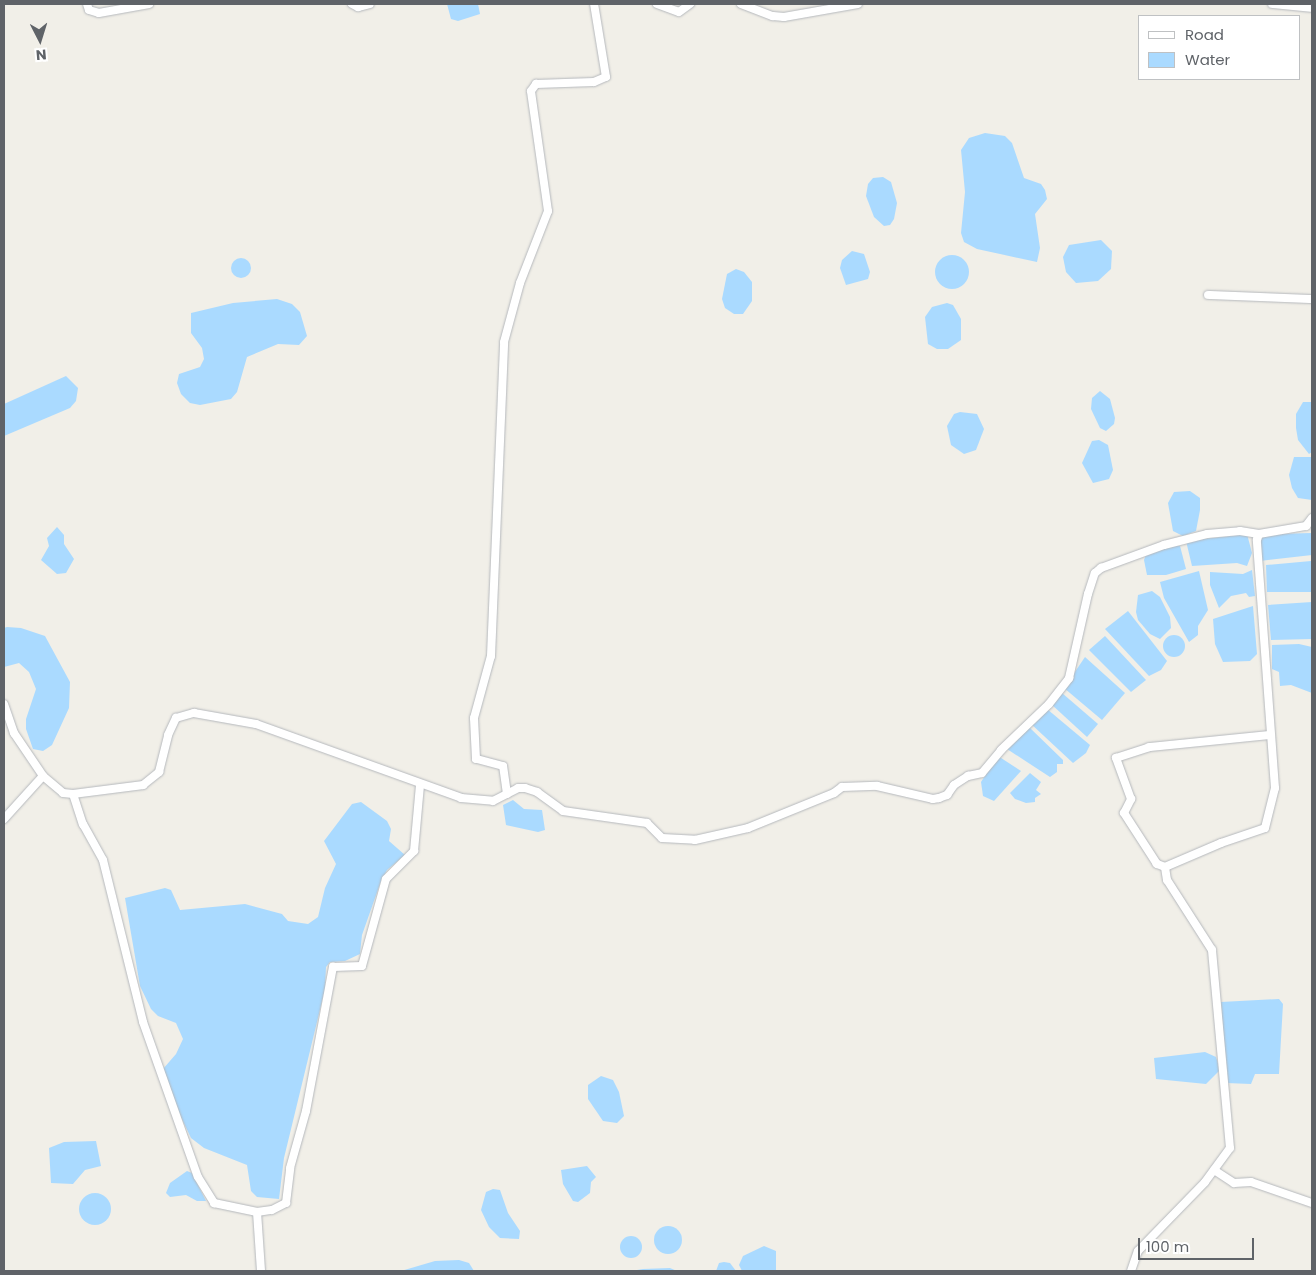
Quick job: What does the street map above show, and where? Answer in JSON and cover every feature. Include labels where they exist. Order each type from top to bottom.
[{"type":"street","points":[[86,4],[89,10],[99,13],[149,4]]},
{"type":"street","points":[[352,4],[358,7],[370,4]]},
{"type":"street","points":[[507,794],[503,766],[476,759],[473,741],[475,706],[491,656],[504,342],[520,283],[548,211],[531,91],[536,84],[594,82],[606,77],[594,4]]},
{"type":"street","points":[[657,4],[679,12],[690,4]]},
{"type":"street","points":[[741,4],[773,16],[784,16],[858,4]]},
{"type":"street","points":[[1272,4],[1312,8]]},
{"type":"street","points":[[1208,295],[1312,299]]},
{"type":"street","points":[[4,704],[14,733],[43,776],[63,793],[114,791],[143,785],[154,779],[164,762],[168,734],[176,718],[194,712],[256,724],[398,773],[420,785],[470,800],[492,801],[518,788],[526,788],[537,792],[562,811],[647,823],[662,838],[695,840],[763,824],[842,787],[877,786],[933,799],[948,796],[954,785],[968,776],[982,773],[1000,750],[1049,704],[1069,678],[1088,594],[1095,573],[1101,568],[1164,545],[1207,534],[1240,531],[1259,534],[1299,528],[1312,518]]},
{"type":"street","points":[[1259,534],[1256,546],[1274,788],[1265,828],[1221,843],[1165,867],[1157,864],[1124,813],[1131,799],[1116,758],[1149,747],[1270,735]]},
{"type":"street","points":[[4,819],[43,776]]},
{"type":"street","points":[[73,794],[83,824],[103,860],[143,1022],[198,1177],[214,1203],[257,1212],[272,1210],[286,1203],[290,1168],[306,1111],[333,967],[362,966],[386,879],[414,851],[420,785]]},
{"type":"street","points":[[1131,1271],[1138,1251],[1214,1170],[1228,1153],[1231,1141],[1212,950],[1167,880],[1165,867]]},
{"type":"street","points":[[1214,1170],[1234,1183],[1251,1182],[1312,1203]]},
{"type":"street","points":[[257,1212],[261,1271]]},
{"type":"water","points":[[447,4],[478,4],[480,14],[458,21],[451,19]]},
{"type":"water","points":[[985,133],[1005,136],[1012,143],[1024,178],[1041,184],[1045,190],[1047,199],[1035,214],[1040,248],[1037,262],[977,249],[964,242],[961,233],[965,192],[961,150],[969,138]]},
{"type":"water","points":[[883,177],[891,182],[897,203],[894,219],[890,225],[884,226],[874,217],[866,196],[868,184],[873,178]]},
{"type":"water","points":[[1101,240],[1112,251],[1111,269],[1098,281],[1076,283],[1066,272],[1063,257],[1069,245]]},
{"type":"water","points":[[852,251],[864,254],[870,272],[868,279],[846,285],[840,268],[842,260]]},
{"type":"water","points":[[952,255],[964,260],[969,272],[964,284],[952,289],[940,284],[935,272],[940,260]]},
{"type":"water","points":[[237,258],[245,258],[251,264],[251,272],[245,278],[237,278],[231,272],[231,264]]},
{"type":"water","points":[[736,269],[744,272],[752,282],[752,301],[743,314],[734,314],[725,308],[722,299],[727,274]]},
{"type":"water","points":[[277,299],[292,304],[300,312],[307,336],[299,345],[278,344],[247,357],[237,392],[231,399],[200,405],[190,403],[181,394],[177,383],[179,374],[200,367],[204,359],[202,348],[191,333],[191,313],[233,303]]},
{"type":"water","points":[[947,303],[953,305],[961,319],[961,340],[948,349],[937,349],[928,344],[925,317],[932,307]]},
{"type":"water","points":[[66,376],[78,388],[76,401],[70,408],[4,436],[4,404]]},
{"type":"water","points":[[1100,391],[1110,399],[1115,418],[1114,424],[1106,431],[1100,428],[1091,409],[1092,398]]},
{"type":"water","points":[[1303,402],[1312,402],[1312,452],[1309,454],[1298,440],[1296,428],[1296,414]]},
{"type":"water","points":[[960,412],[977,414],[984,429],[976,450],[964,454],[951,445],[947,426],[954,414]]},
{"type":"water","points":[[1099,440],[1108,445],[1113,470],[1109,479],[1093,483],[1082,463],[1092,441]]},
{"type":"water","points":[[1294,457],[1312,457],[1312,500],[1298,498],[1292,488],[1289,475]]},
{"type":"water","points":[[1190,491],[1200,498],[1200,510],[1196,531],[1183,536],[1173,531],[1168,503],[1174,492]]},
{"type":"water","points":[[57,527],[64,535],[64,544],[74,559],[66,573],[57,574],[41,560],[49,546],[47,538]]},
{"type":"water","points":[[1312,533],[1312,555],[1260,561],[1260,538],[1275,534]]},
{"type":"water","points":[[1247,534],[1252,553],[1247,566],[1237,563],[1192,566],[1186,541]]},
{"type":"water","points":[[1173,545],[1180,546],[1186,569],[1166,575],[1147,575],[1144,560],[1147,552]]},
{"type":"water","points":[[1311,561],[1312,592],[1267,592],[1266,565]]},
{"type":"water","points":[[1252,570],[1255,596],[1249,597],[1246,593],[1231,596],[1219,608],[1210,585],[1210,572],[1243,574]]},
{"type":"water","points":[[1199,571],[1208,610],[1198,626],[1198,635],[1189,642],[1164,598],[1160,582]]},
{"type":"water","points":[[1152,591],[1160,597],[1170,617],[1171,628],[1160,639],[1150,634],[1138,620],[1136,612],[1138,595]]},
{"type":"water","points":[[1312,602],[1312,639],[1271,640],[1268,605]]},
{"type":"water","points":[[1253,606],[1257,654],[1250,661],[1223,662],[1215,644],[1213,619]]},
{"type":"water","points":[[1128,611],[1167,661],[1161,670],[1149,676],[1105,629]]},
{"type":"water","points":[[4,628],[21,628],[45,636],[70,682],[69,708],[52,745],[43,751],[33,749],[26,729],[26,719],[36,689],[29,672],[19,663],[4,667]]},
{"type":"water","points":[[1174,635],[1182,638],[1185,646],[1182,654],[1174,657],[1166,654],[1163,646],[1166,638]]},
{"type":"water","points":[[1105,636],[1146,680],[1131,692],[1089,650]]},
{"type":"water","points":[[1299,644],[1312,647],[1312,693],[1291,685],[1280,686],[1279,672],[1272,669],[1272,645]]},
{"type":"water","points":[[1085,657],[1125,693],[1102,720],[1064,688]]},
{"type":"water","points":[[1062,693],[1098,724],[1087,737],[1051,704]]},
{"type":"water","points":[[1047,709],[1090,745],[1086,753],[1073,763],[1030,723]]},
{"type":"water","points":[[1029,727],[1063,760],[1063,764],[1057,764],[1057,772],[1050,777],[1007,749]]},
{"type":"water","points":[[998,756],[1021,771],[994,801],[983,796],[981,782]]},
{"type":"water","points":[[1030,773],[1041,782],[1036,790],[1041,794],[1035,798],[1035,802],[1026,803],[1015,799],[1010,793]]},
{"type":"water","points":[[513,800],[524,809],[542,810],[545,830],[538,832],[506,825],[503,805]]},
{"type":"water","points":[[361,802],[387,821],[391,829],[389,841],[405,855],[387,870],[381,881],[362,935],[360,954],[345,961],[330,962],[326,967],[325,989],[284,1158],[279,1199],[257,1197],[251,1191],[247,1165],[204,1148],[191,1138],[166,1086],[163,1069],[176,1054],[183,1039],[176,1023],[158,1016],[151,1009],[140,986],[125,898],[165,888],[171,890],[180,910],[245,904],[282,914],[288,921],[308,924],[318,917],[325,888],[336,864],[324,841],[352,804]]},
{"type":"water","points":[[1279,999],[1283,1004],[1279,1074],[1255,1074],[1251,1084],[1226,1083],[1221,1002]]},
{"type":"water","points":[[1205,1052],[1216,1057],[1220,1070],[1206,1084],[1156,1079],[1154,1058]]},
{"type":"water","points":[[601,1076],[613,1080],[619,1092],[624,1116],[617,1123],[603,1121],[588,1099],[588,1085]]},
{"type":"water","points":[[96,1141],[101,1166],[85,1170],[73,1184],[51,1183],[49,1148],[64,1142]]},
{"type":"water","points":[[587,1166],[596,1177],[591,1182],[590,1193],[578,1202],[573,1201],[563,1184],[561,1170]]},
{"type":"water","points":[[187,1171],[192,1173],[206,1201],[197,1201],[186,1195],[170,1197],[166,1193],[170,1183]]},
{"type":"water","points":[[493,1189],[500,1190],[508,1213],[520,1231],[519,1239],[500,1238],[489,1227],[481,1210],[486,1192]]},
{"type":"water","points":[[95,1193],[106,1198],[111,1209],[106,1220],[95,1225],[84,1220],[79,1209],[84,1198]]},
{"type":"water","points":[[668,1226],[678,1230],[682,1240],[678,1250],[668,1254],[658,1250],[654,1240],[658,1230]]},
{"type":"water","points":[[631,1236],[639,1239],[642,1247],[639,1255],[631,1258],[623,1255],[620,1247],[623,1239]]},
{"type":"water","points":[[764,1246],[776,1251],[776,1271],[742,1271],[739,1265],[743,1256]]},
{"type":"water","points":[[459,1260],[469,1263],[474,1271],[401,1271],[435,1261]]},
{"type":"water","points":[[719,1263],[730,1263],[736,1271],[716,1271]]},
{"type":"water","points":[[670,1268],[677,1271],[631,1271],[643,1269]]}]
